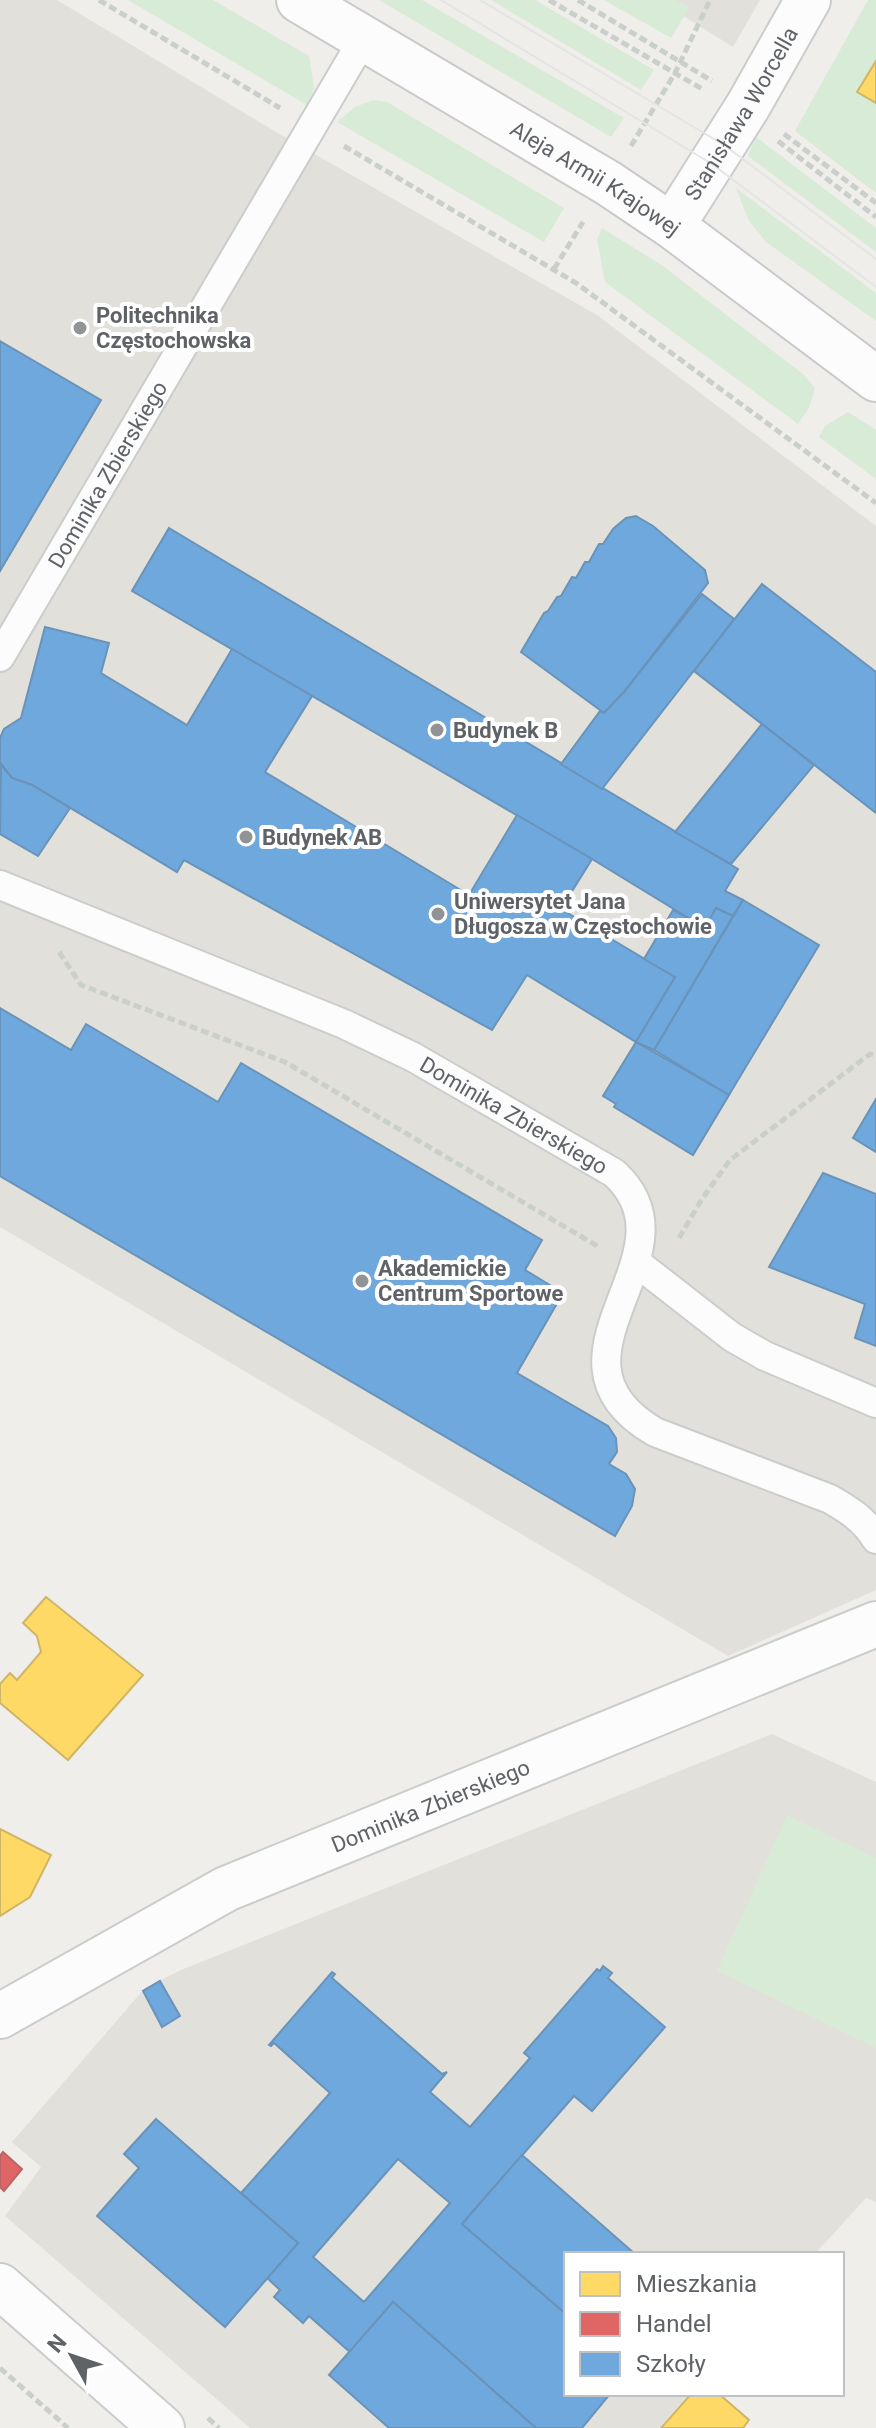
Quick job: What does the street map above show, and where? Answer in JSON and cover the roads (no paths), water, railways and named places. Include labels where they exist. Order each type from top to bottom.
[{"type":"street","name":"Aleja Armii Krajowej","points":[[299,0],[608,183],[672,226],[876,379]]},
{"type":"street","name":"Stanisława Worcella","points":[[672,226],[748,106],[808,0]]},
{"type":"street","name":"Dominika Zbierskiego","points":[[0,2016],[226,1889],[876,1624]]},
{"type":"street","points":[[0,2286],[162,2428]]},
{"type":"lane","name":"Dominika Zbierskiego","points":[[0,657],[364,38]]},
{"type":"lane","name":"Dominika Zbierskiego","points":[[0,885],[344,1024],[413,1057],[604,1166],[624,1182],[636,1202],[641,1230],[636,1265],[612,1323],[606,1347],[610,1387],[624,1409],[635,1420],[675,1440],[830,1499],[856,1514],[876,1539]]},
{"type":"lane","points":[[636,1265],[732,1337],[765,1356],[876,1403]]},
{"type":"tram line","points":[[441,0],[712,164],[876,287]]},
{"type":"tram line","points":[[480,0],[724,145],[876,259]]},
{"type":"place","name":"Politechnika Częstochowska","points":[[80,328]]},
{"type":"place","name":"Budynek B","points":[[437,730]]},
{"type":"place","name":"Budynek AB","points":[[246,837]]},
{"type":"place","name":"Uniwersytet Jana Długosza w Częstochowie","points":[[438,914]]},
{"type":"place","name":"Akademickie Centrum Sportowe","points":[[362,1281]]}]
